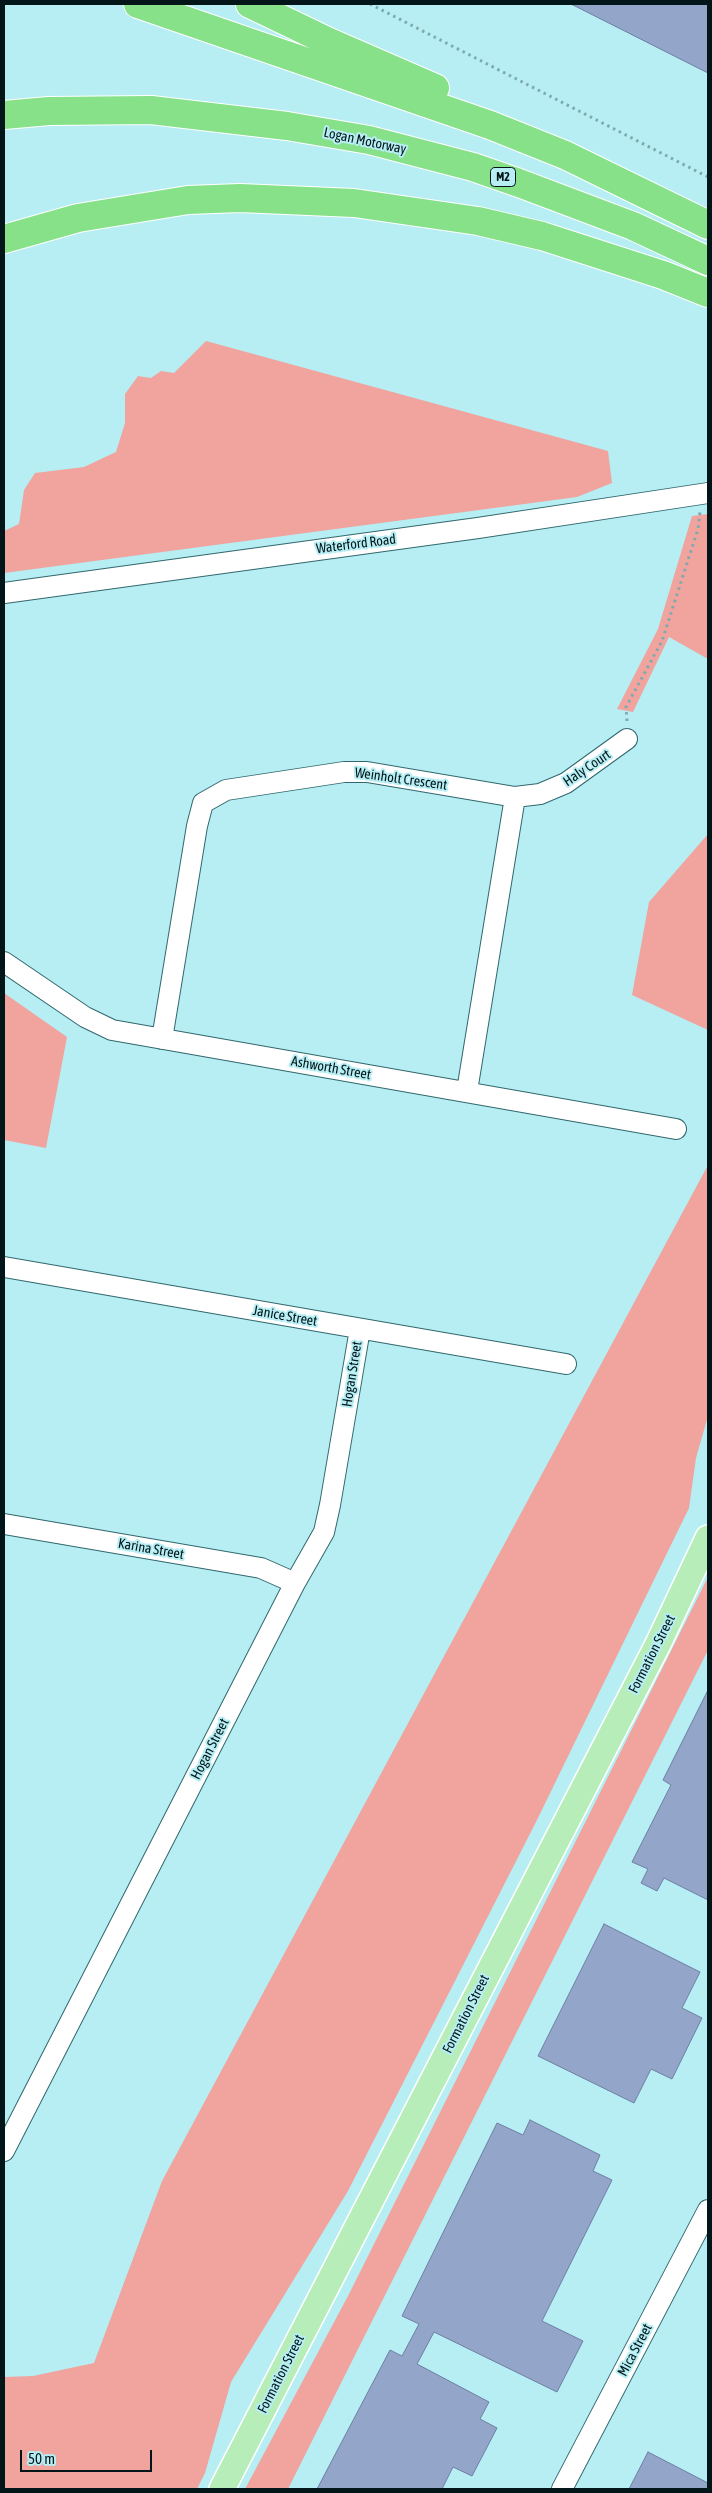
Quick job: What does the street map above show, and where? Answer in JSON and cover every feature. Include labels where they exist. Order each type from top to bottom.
[{"type":"highway","points":[[138,4],[490,124],[581,162],[708,225]]},
{"type":"highway","points":[[250,4],[380,64],[477,105],[490,124]]},
{"type":"highway","name":"Logan Motorway","points":[[4,115],[49,111],[151,110],[287,126],[369,140],[473,167],[519,183],[633,226],[708,261]]},
{"type":"highway","points":[[4,239],[78,218],[188,200],[249,198],[354,203],[478,221],[542,236],[662,275],[708,293]]},
{"type":"main road","name":"Formation Street","points":[[222,2489],[658,1644],[708,1538]]},
{"type":"street","name":"Waterford Road","points":[[4,593],[478,528],[705,493]]},
{"type":"street","name":"Haly Court","points":[[515,797],[540,794],[566,783],[627,739]]},
{"type":"street","name":"Weinholt Crescent","points":[[162,1039],[197,826],[203,803],[226,790],[344,772],[367,772],[515,797]]},
{"type":"street","points":[[467,1090],[515,797]]},
{"type":"street","name":"Ashworth Street","points":[[4,962],[85,1017],[112,1030],[467,1090],[676,1129]]},
{"type":"street","name":"Janice Street","points":[[4,1267],[566,1364]]},
{"type":"street","name":"Hogan Street","points":[[4,2150],[294,1583],[324,1532],[360,1329]]},
{"type":"street","name":"Karina Street","points":[[4,1524],[261,1568],[294,1583]]},
{"type":"street","name":"Mica Street","points":[[562,2489],[708,2210]]},
{"type":"path","points":[[370,4],[708,177]]},
{"type":"path","points":[[627,739],[626,707],[662,640],[698,529],[705,493]]},
{"type":"shaded area","points":[[206,341],[608,451],[612,483],[577,497],[4,573],[4,531],[19,524],[24,490],[35,473],[84,467],[116,452],[125,423],[125,394],[138,376],[151,378],[161,371],[174,373]]},
{"type":"shaded area","points":[[708,514],[708,659],[669,637],[633,712],[617,709],[658,629],[692,516]]},
{"type":"shaded area","points":[[708,834],[708,1030],[632,995],[649,902]]},
{"type":"shaded area","points":[[4,993],[67,1037],[46,1148],[4,1140]]},
{"type":"shaded area","points":[[708,1165],[708,1416],[696,1458],[689,1508],[536,1822],[348,2191],[231,2382],[205,2473],[197,2489],[4,2489],[4,2377],[33,2376],[94,2363],[162,2181]]},
{"type":"shaded area","points":[[708,1577],[708,1650],[288,2489],[245,2489],[348,2296]]},
{"type":"building","points":[[571,4],[708,4],[708,73]]},
{"type":"building","points":[[708,1690],[708,1900],[664,1878],[657,1891],[641,1883],[648,1869],[632,1862],[671,1785],[663,1780]]},
{"type":"building","points":[[604,1924],[700,1972],[682,2008],[702,2018],[672,2079],[651,2069],[634,2103],[538,2056]]},
{"type":"building","points":[[530,2120],[600,2155],[593,2171],[612,2180],[542,2321],[583,2341],[557,2392],[434,2332],[417,2364],[489,2402],[480,2419],[497,2428],[472,2476],[453,2467],[442,2489],[317,2489],[390,2350],[402,2356],[419,2324],[402,2316],[497,2123],[523,2135]]},
{"type":"building","points":[[648,2452],[708,2483],[708,2489],[629,2489]]}]
